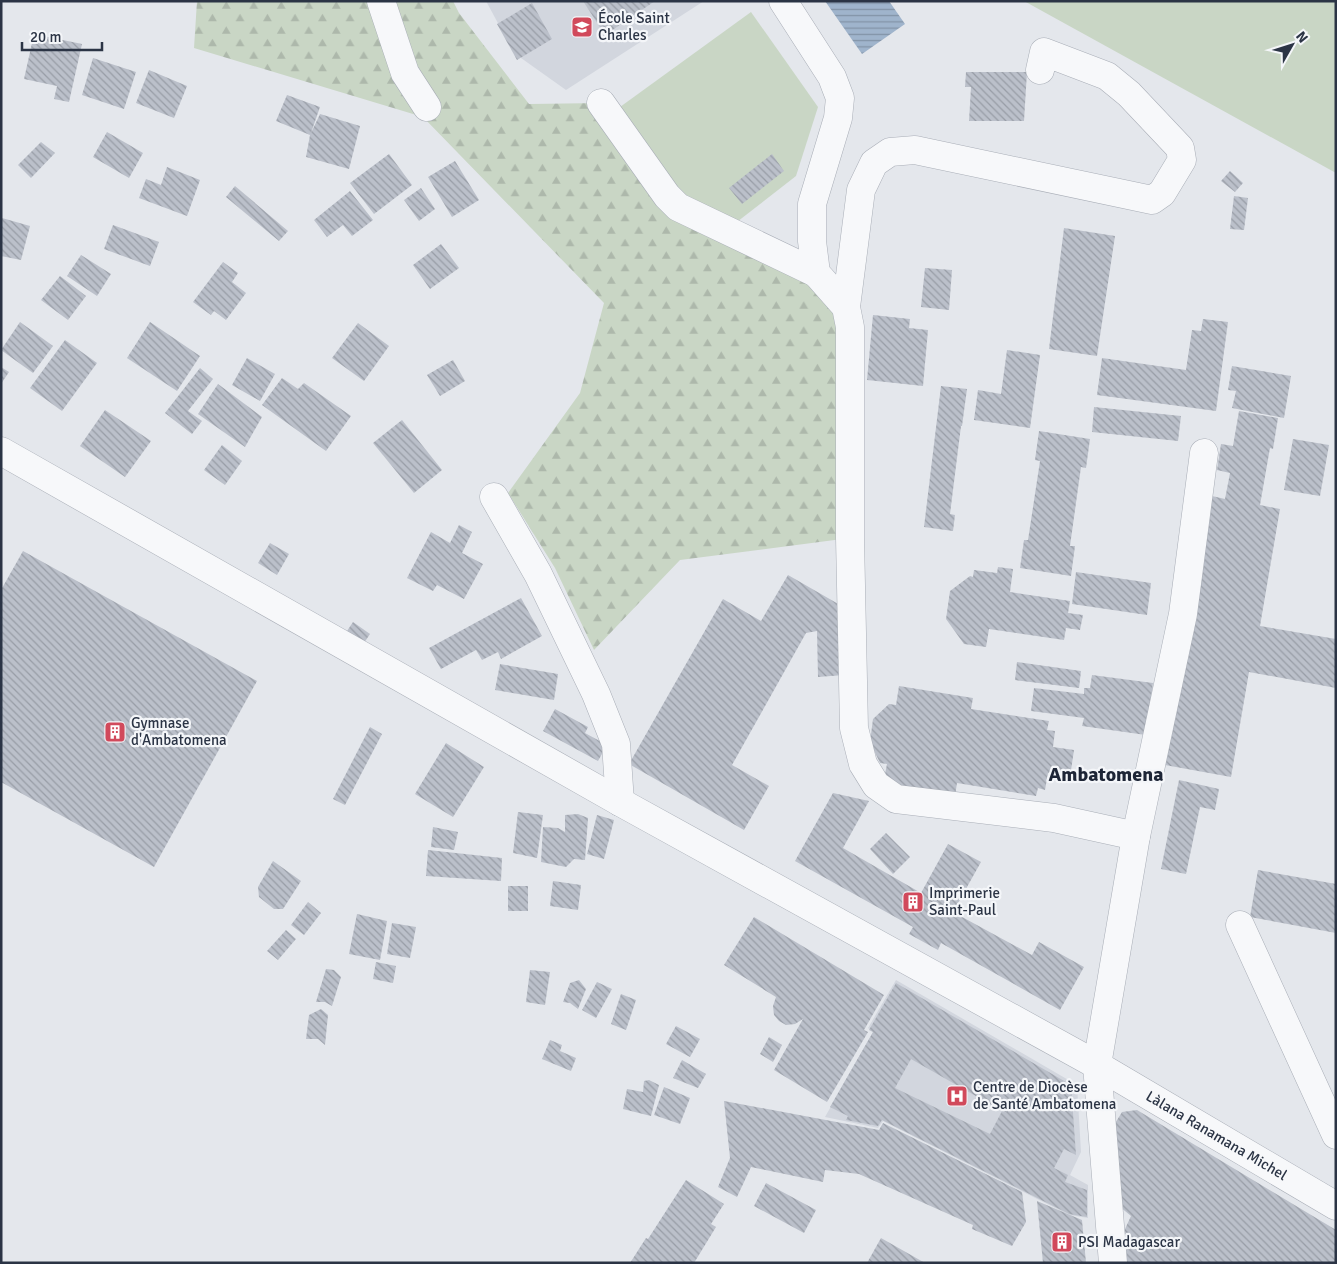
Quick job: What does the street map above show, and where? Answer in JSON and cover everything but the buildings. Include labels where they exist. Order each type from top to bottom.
[{"type":"street","points":[[381,1],[405,73],[427,107]]},
{"type":"street","points":[[782,1],[832,77],[840,98],[838,118],[812,204],[812,241],[816,273]]},
{"type":"street","points":[[1040,70],[1044,52],[1107,76],[1129,94],[1180,148],[1182,160],[1162,193],[1152,200],[915,150],[890,152],[874,163],[861,190],[846,308],[850,327],[850,538],[854,728],[862,764],[876,785],[896,799],[1054,818],[1136,836]]},
{"type":"street","points":[[601,103],[667,196],[678,207],[816,273],[846,308]]},
{"type":"street","name":"Làlana Ranamana Michel","points":[[1,451],[620,802],[1097,1065],[1336,1206]]},
{"type":"street","points":[[1113,1263],[1097,1065],[1136,836],[1183,614],[1204,453]]},
{"type":"street","points":[[494,497],[538,574],[596,694],[616,744],[620,802]]},
{"type":"street","points":[[1240,925],[1336,1135]]},
{"type":"shaded area","name":"École Saint Charles","points":[[486,1],[704,1],[566,90],[514,53]]},
{"type":"shaded area","name":"Centre de Diocèse de Santé Ambatomena","points":[[896,980],[1077,1085],[1081,1152],[1070,1175],[1088,1185],[1088,1218],[1069,1215],[883,1121],[878,1128],[825,1117],[873,1032],[868,1028]]},
{"type":"green space","points":[[197,1],[453,1],[459,13],[529,104],[601,103],[667,195],[816,273],[846,307],[850,538],[680,560],[594,650],[555,568],[508,493],[580,393],[604,303],[423,117],[194,48]]},
{"type":"green space","points":[[1024,1],[1336,1],[1336,173]]},
{"type":"green space","points":[[751,12],[818,107],[796,176],[733,225],[684,200],[620,107]]},
{"type":"water","points":[[825,1],[889,1],[905,24],[862,54]]},
{"type":"place","name":"École Saint Charles","points":[[582,27]]},
{"type":"place","name":"Gymnase d'Ambatomena","points":[[115,732]]},
{"type":"place","name":"Imprimerie Saint-Paul","points":[[913,902]]},
{"type":"place","name":"Centre de Diocèse de Santé Ambatomena","points":[[957,1096]]},
{"type":"place","name":"PSI Madagascar","points":[[1062,1242]]},
{"type":"district","name":"Ambatomena","points":[[1106,774]]}]
